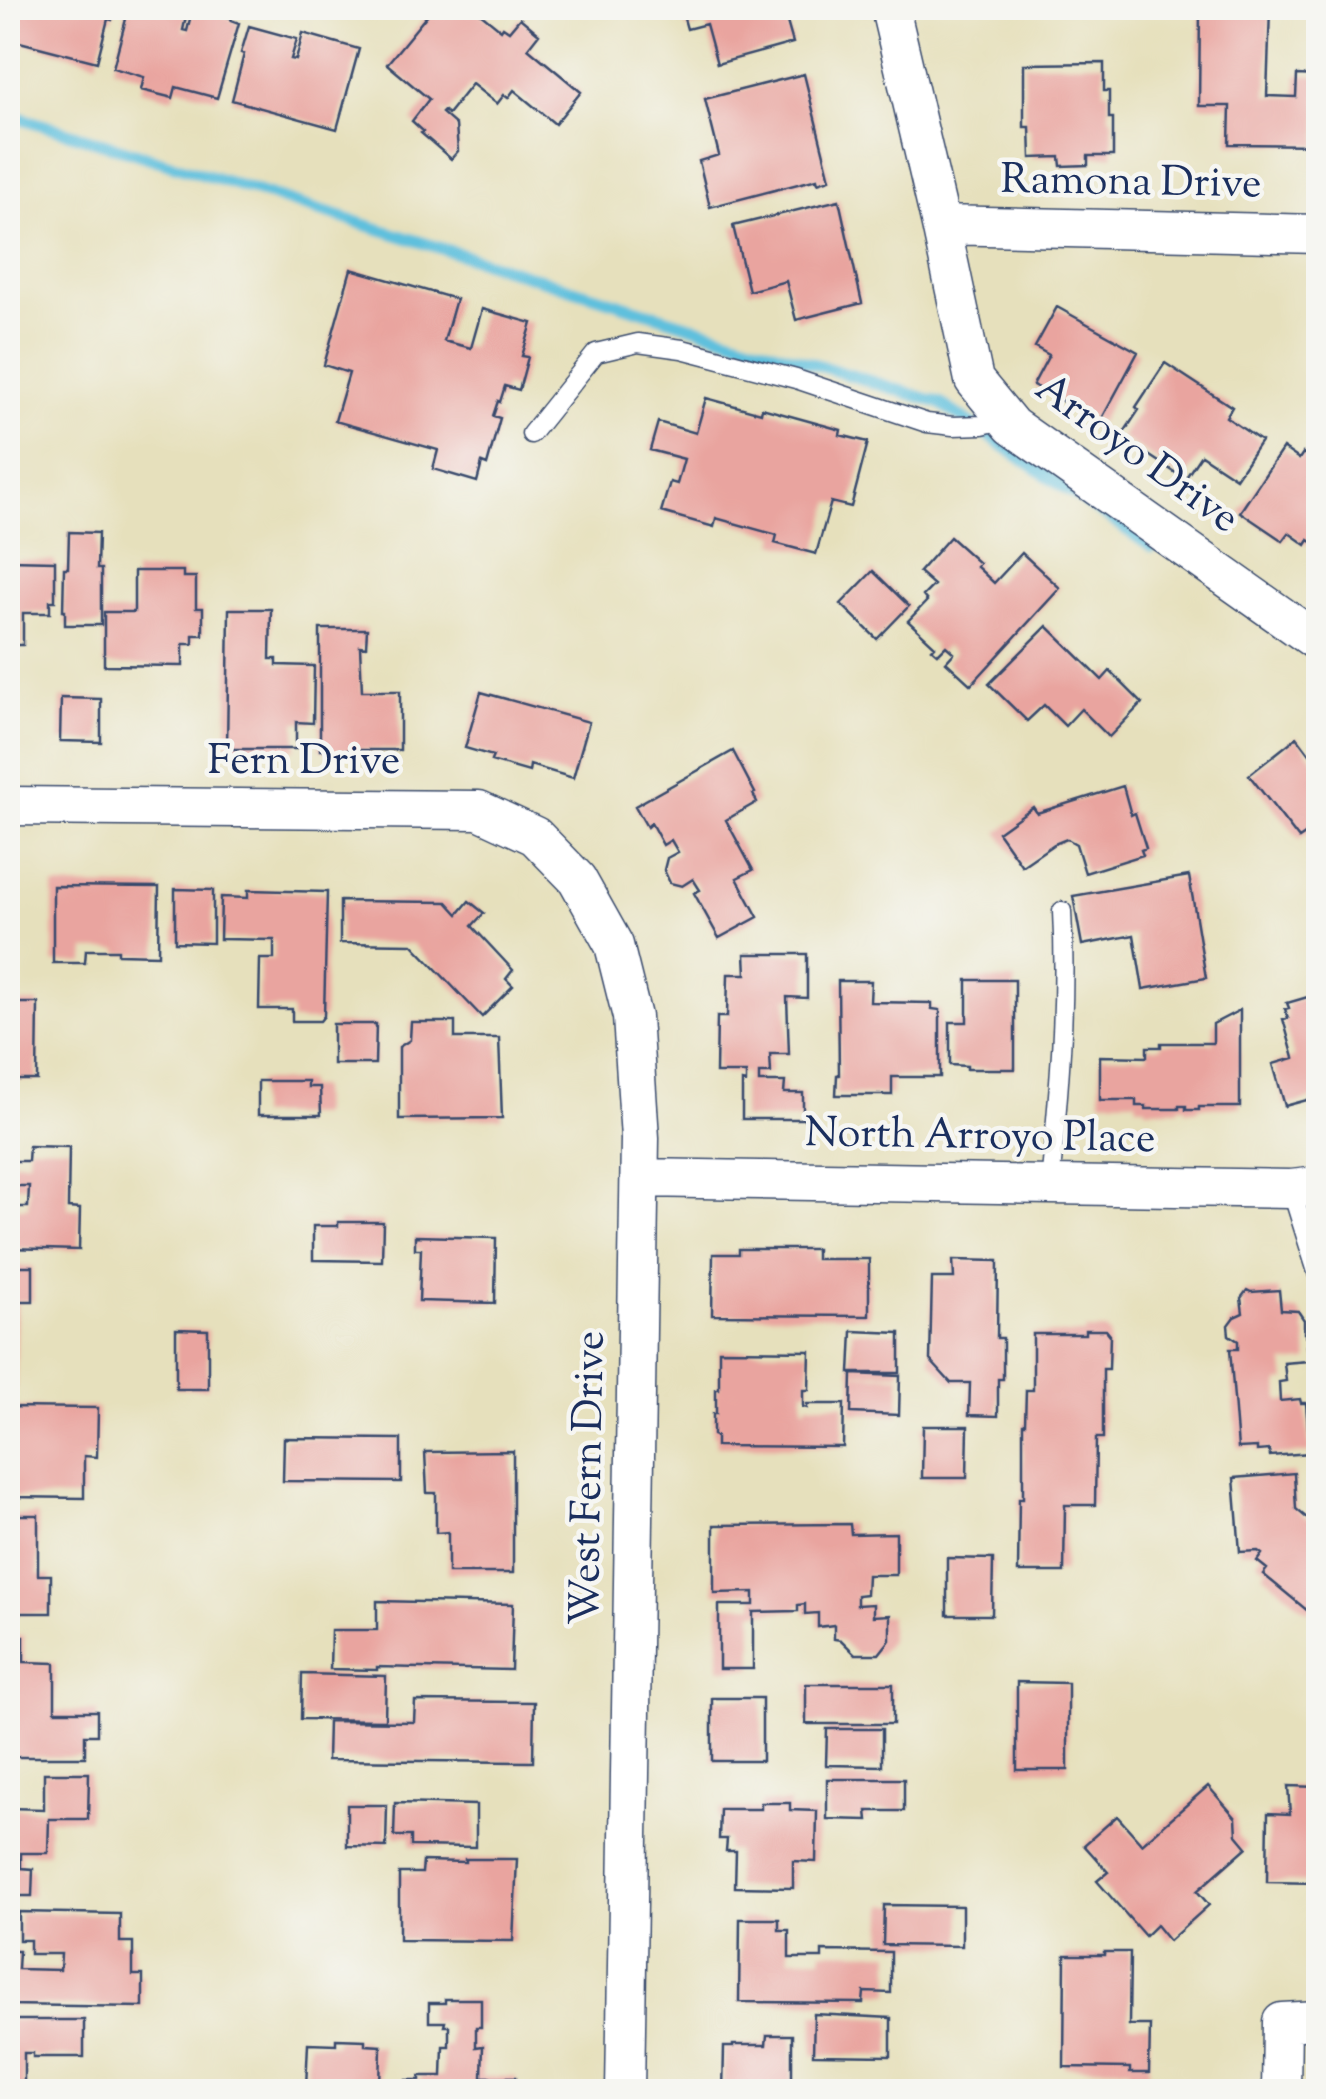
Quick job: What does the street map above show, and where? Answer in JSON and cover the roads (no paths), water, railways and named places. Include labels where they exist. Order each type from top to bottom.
[{"type":"street","name":"Arroyo Drive","points":[[890,8],[974,380],[1012,426],[1318,642]]},
{"type":"street","name":"Ramona Drive","points":[[940,224],[1318,234]]},
{"type":"street","name":"Fern Drive","points":[[8,806],[479,810],[536,836],[577,879]]},
{"type":"street","name":"West Fern Drive","points":[[577,879],[614,945],[632,1017],[640,1138],[625,2092]]},
{"type":"street","name":"North Arroyo Place","points":[[640,1178],[1305,1188]]},
{"type":"street","points":[[1281,2092],[1282,2022],[1318,2020]]},
{"type":"lane","points":[[531,434],[596,353],[638,343],[682,349],[796,379],[927,423],[953,426],[1006,419]]},
{"type":"lane","points":[[1050,1184],[1064,1018],[1062,911]]},
{"type":"lane","points":[[1305,1188],[1318,1275]]},
{"type":"waterway","points":[[8,114],[940,403],[1152,547]]}]
